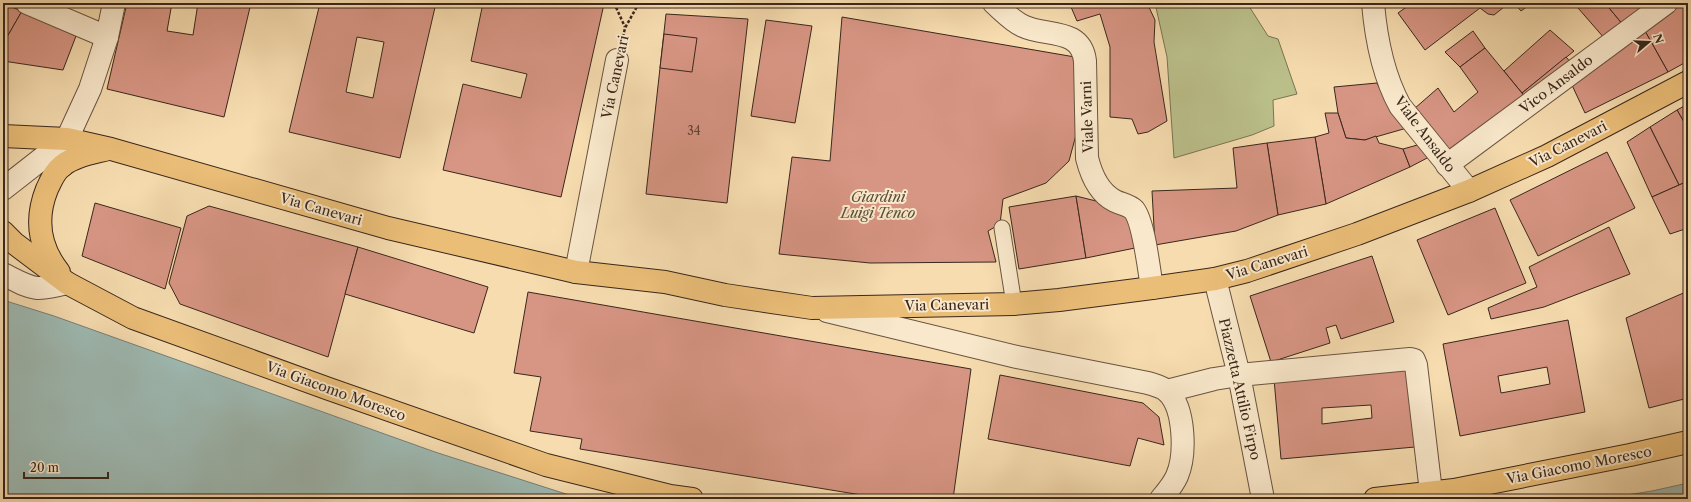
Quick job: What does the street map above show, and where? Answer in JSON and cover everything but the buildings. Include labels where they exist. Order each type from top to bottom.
[{"type":"main road","name":"Via Canevari","points":[[3,136],[67,139],[111,149],[388,228],[576,272],[665,282],[725,295],[812,308],[1014,304],[1059,300],[1152,288],[1215,279],[1246,271],[1357,234],[1469,192],[1547,156],[1688,82]]},
{"type":"main road","points":[[67,283],[48,255],[39,226],[45,194],[52,177],[62,166],[74,160],[111,149]]},
{"type":"main road","name":"Via Giacomo Moresco","points":[[3,232],[14,243],[67,283],[133,318],[328,389],[546,464],[670,496],[692,499]]},
{"type":"main road","name":"Via Giacomo Moresco","points":[[1375,499],[1454,490],[1688,442]]},
{"type":"street","points":[[27,3],[107,37]]},
{"type":"street","points":[[62,166],[67,139],[90,89],[107,37],[114,3]]},
{"type":"street","name":"Viale Varni","points":[[994,3],[1012,19],[1023,26],[1032,30],[1068,37],[1082,49],[1085,61],[1088,158],[1090,167],[1097,182],[1107,196],[1130,208],[1138,217],[1152,288]]},
{"type":"street","name":"Vico Ansaldo","points":[[1447,165],[1666,3]]},
{"type":"street","name":"Viale Ansaldo","points":[[1376,5],[1382,61],[1392,91],[1400,106],[1469,192]]},
{"type":"street","name":"Via Canevari","points":[[576,272],[617,60]]},
{"type":"street","points":[[3,189],[67,139]]},
{"type":"street","points":[[3,274],[34,289],[47,288],[67,283]]},
{"type":"street","name":"Piazzetta Attilio Firpo","points":[[1215,279],[1239,375],[1263,499]]},
{"type":"street","name":"Via Canevari","points":[[812,308],[1017,356],[1148,383],[1167,391]]},
{"type":"street","points":[[1161,499],[1172,485],[1177,475],[1182,451],[1180,421],[1177,407],[1167,391],[1214,379],[1239,375],[1410,359],[1414,360],[1416,365],[1431,492]]},
{"type":"lane","points":[[1002,228],[1014,304]]},
{"type":"path","points":[[614,3],[625,28]]},
{"type":"path","name":"Via Canevari","points":[[617,60],[625,28],[639,3]]},
{"type":"green space","points":[[1155,3],[1247,3],[1268,36],[1278,39],[1297,94],[1273,100],[1274,126],[1252,135],[1174,158],[1167,57]]},
{"type":"water","points":[[3,300],[54,316],[435,452],[566,494],[590,499],[3,499]]},
{"type":"water","points":[[1688,483],[1688,499],[1601,499],[1652,491]]},
{"type":"park label","name":"Giardini Luigi Tenco","points":[[878,206]]}]
